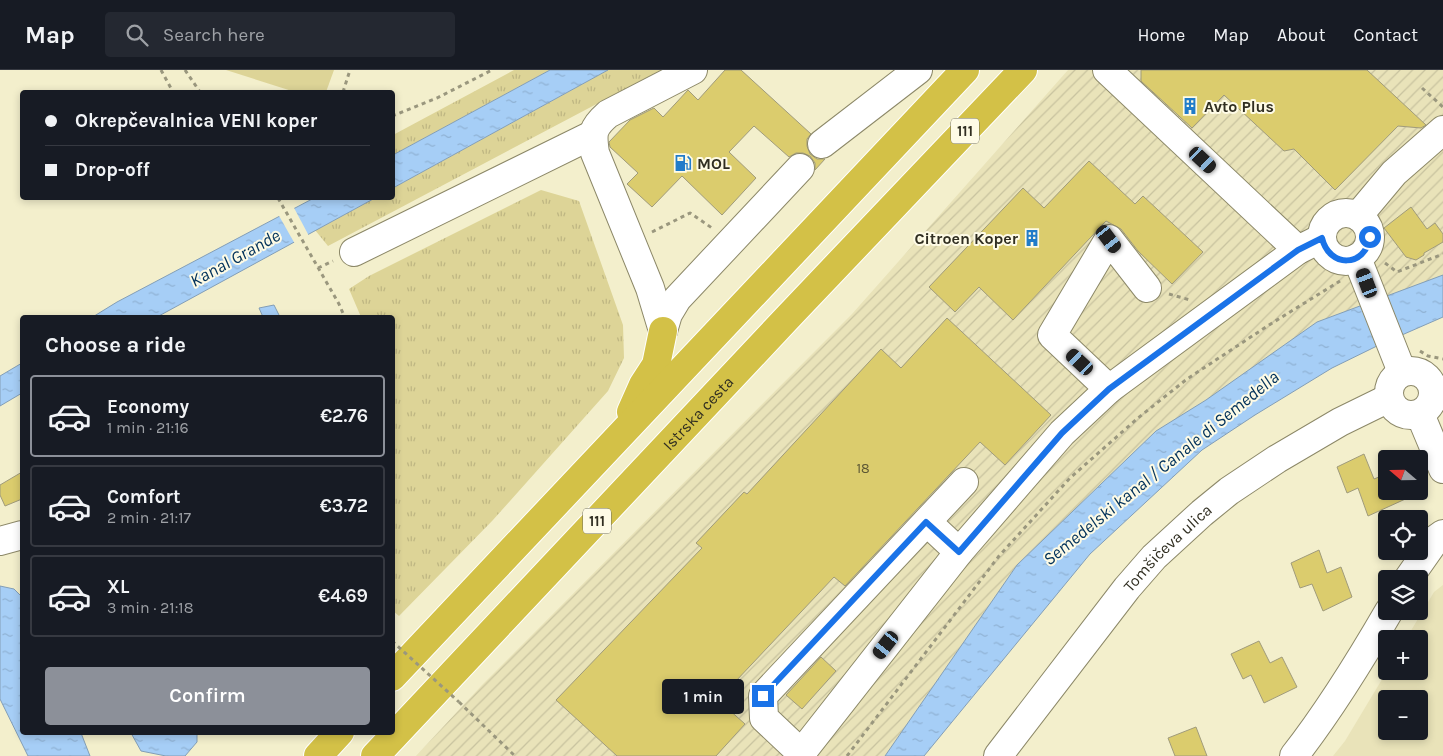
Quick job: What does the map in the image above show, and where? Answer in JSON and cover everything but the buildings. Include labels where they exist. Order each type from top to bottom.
[{"type":"highway","name":"111","points":[[395,674],[965,70]]},
{"type":"highway","name":"Istrska cesta","points":[[375,756],[1023,70]]},
{"type":"highway","points":[[621,434],[642,385],[656,365],[663,331]]},
{"type":"highway","points":[[391,756],[404,726]]},
{"type":"highway","points":[[318,756],[337,735]]},
{"type":"street","points":[[663,331],[650,288],[595,153],[592,135],[598,123],[608,114],[693,70]]},
{"type":"street","points":[[822,144],[918,70]]},
{"type":"street","points":[[1107,70],[1298,250]]},
{"type":"street","points":[[1358,216],[1442,118]]},
{"type":"street","points":[[354,252],[592,135]]},
{"type":"street","points":[[663,331],[668,314],[677,299],[800,168]]},
{"type":"street","points":[[1362,270],[1364,253],[1369,246],[1369,229],[1364,221],[1350,213],[1334,216],[1327,222],[1324,229],[1322,238],[1324,245],[1334,257],[1350,260],[1362,270],[1402,346],[1402,372]]},
{"type":"street","points":[[964,482],[763,696],[764,718],[800,755],[959,552],[1062,433],[1109,389],[1298,250],[1322,238]]},
{"type":"street","points":[[1109,389],[1052,335],[1109,239],[1147,288]]},
{"type":"street","points":[[1402,372],[1420,372],[1437,382],[1431,405],[1420,414],[1412,416],[1398,411],[1392,405],[1389,398],[1391,383],[1402,372]]},
{"type":"street","name":"Tomšičeva ulica","points":[[998,756],[1127,588],[1154,557],[1202,513],[1228,491],[1277,459],[1340,422],[1389,398]]},
{"type":"street","points":[[1420,414],[1443,469]]},
{"type":"street","points":[[926,522],[959,552]]},
{"type":"street","points":[[1414,570],[1436,539],[1443,534]]},
{"type":"street","points":[[0,541],[20,536]]},
{"type":"street","points":[[1294,756],[1358,665],[1385,620]]},
{"type":"path","points":[[161,70],[172,90]]},
{"type":"path","points":[[185,70],[199,90]]},
{"type":"path","points":[[344,90],[350,70]]},
{"type":"path","points":[[395,115],[437,98],[492,70]]},
{"type":"path","points":[[1422,88],[1442,118]]},
{"type":"path","points":[[280,200],[342,315]]},
{"type":"path","points":[[632,242],[690,213],[715,229]]},
{"type":"path","points":[[847,756],[999,556],[1070,478],[1138,418],[1187,379],[1269,325],[1362,270],[1382,260],[1397,272],[1443,254]]},
{"type":"path","points":[[1147,288],[1219,308]]},
{"type":"path","points":[[1402,346],[1428,356],[1443,359]]},
{"type":"path","points":[[395,644],[516,756]]},
{"type":"shaded area","points":[[1068,70],[1443,70],[1443,275],[1414,287],[1206,400],[1156,431],[1017,565],[885,756],[416,756],[482,685],[852,314]]},
{"type":"shaded area","points":[[1443,585],[1443,756],[1333,756],[1345,741],[1382,680],[1428,680],[1428,630],[1411,630],[1417,620],[1428,620],[1428,602],[1434,592]]},
{"type":"green space","points":[[226,70],[334,70],[327,90],[289,90]]},
{"type":"green space","points":[[514,70],[550,70],[395,154],[395,134]]},
{"type":"green space","points":[[608,70],[661,70],[328,246],[315,230],[371,200],[395,200],[395,187]]},
{"type":"green space","points":[[541,190],[579,201],[623,325],[624,358],[608,391],[493,520],[399,616],[395,613],[395,315],[360,315],[349,289],[369,276]]},
{"type":"water","points":[[550,70],[608,70],[395,187],[395,154]]},
{"type":"water","name":"Kanal Grande","points":[[310,200],[371,200],[161,315],[96,315]]},
{"type":"water","name":"Semedelski kanal / Canale di Semedella","points":[[1443,275],[1443,317],[1332,368],[1202,450],[1090,554],[924,756],[885,756],[1017,565],[1156,431],[1206,400],[1317,322]]},
{"type":"water","points":[[274,305],[279,315],[262,315],[259,308]]},
{"type":"water","points":[[20,364],[20,394],[0,406],[0,376]]},
{"type":"water","points":[[0,586],[14,589],[20,595],[20,735],[82,735],[90,756],[28,756],[0,699]]},
{"type":"water","points":[[132,735],[197,735],[197,742],[185,756],[166,756],[141,751]]},
{"type":"pier","points":[[293,206],[309,236],[295,244],[278,214]]},
{"type":"place","name":"Avto Plus","points":[[1190,106]]},
{"type":"place","name":"MOL","points":[[683,163]]},
{"type":"place","name":"Citroen Koper","points":[[1032,238]]},
{"type":"route","points":[[763,696],[926,522],[959,552],[1062,433],[1109,389],[1298,250],[1322,238],[1328,252],[1334,257],[1350,260],[1364,253],[1369,246],[1370,237]]}]
